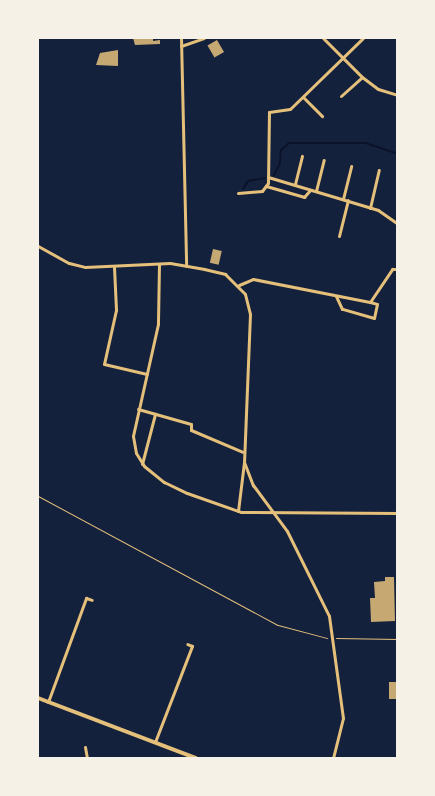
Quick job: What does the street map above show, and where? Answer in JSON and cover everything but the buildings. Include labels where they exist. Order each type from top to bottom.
[{"type":"street","points":[[180,38],[186,266]]},
{"type":"street","points":[[181,46],[204,38]]},
{"type":"street","points":[[323,38],[362,77],[378,89],[398,95]]},
{"type":"street","points":[[238,193],[262,191],[266,186],[268,177],[269,112],[290,110],[363,38]]},
{"type":"street","points":[[341,96],[362,77]]},
{"type":"street","points":[[303,96],[322,116]]},
{"type":"street","points":[[295,184],[302,156]]},
{"type":"street","points":[[316,191],[324,160]]},
{"type":"street","points":[[343,199],[351,166]]},
{"type":"street","points":[[370,208],[379,170]]},
{"type":"street","points":[[268,177],[348,200],[370,208],[398,224]]},
{"type":"street","points":[[266,186],[304,197],[311,190]]},
{"type":"street","points":[[339,236],[348,200]]},
{"type":"street","points":[[38,246],[72,264],[114,267],[159,264],[186,266],[224,274],[238,285],[249,304],[250,314],[244,462],[238,511]]},
{"type":"street","points":[[159,264],[158,324],[138,409],[134,443],[142,464],[174,487],[220,507],[238,511],[274,513],[398,513]]},
{"type":"street","points":[[114,267],[116,310],[104,364],[147,374]]},
{"type":"street","points":[[370,302],[392,269],[398,269]]},
{"type":"street","points":[[238,285],[254,279],[370,302],[377,304],[374,318],[342,309],[336,296]]},
{"type":"street","points":[[138,409],[191,424],[191,430],[243,452]]},
{"type":"street","points":[[142,464],[155,414]]},
{"type":"street","points":[[244,462],[253,485],[287,531],[323,601],[335,638],[343,718],[333,758]]},
{"type":"street","points":[[48,702],[86,598],[92,600]]},
{"type":"street","points":[[155,742],[192,646],[187,644]]},
{"type":"street","points":[[38,698],[196,758]]},
{"type":"street","points":[[85,747],[87,758]]},
{"type":"path","points":[[38,496],[278,625],[335,638],[398,639]]},
{"type":"waterway","points":[[274,175],[280,163],[281,150],[289,143],[366,143],[398,154]]},
{"type":"waterway","points":[[243,189],[248,181],[265,178]]}]
